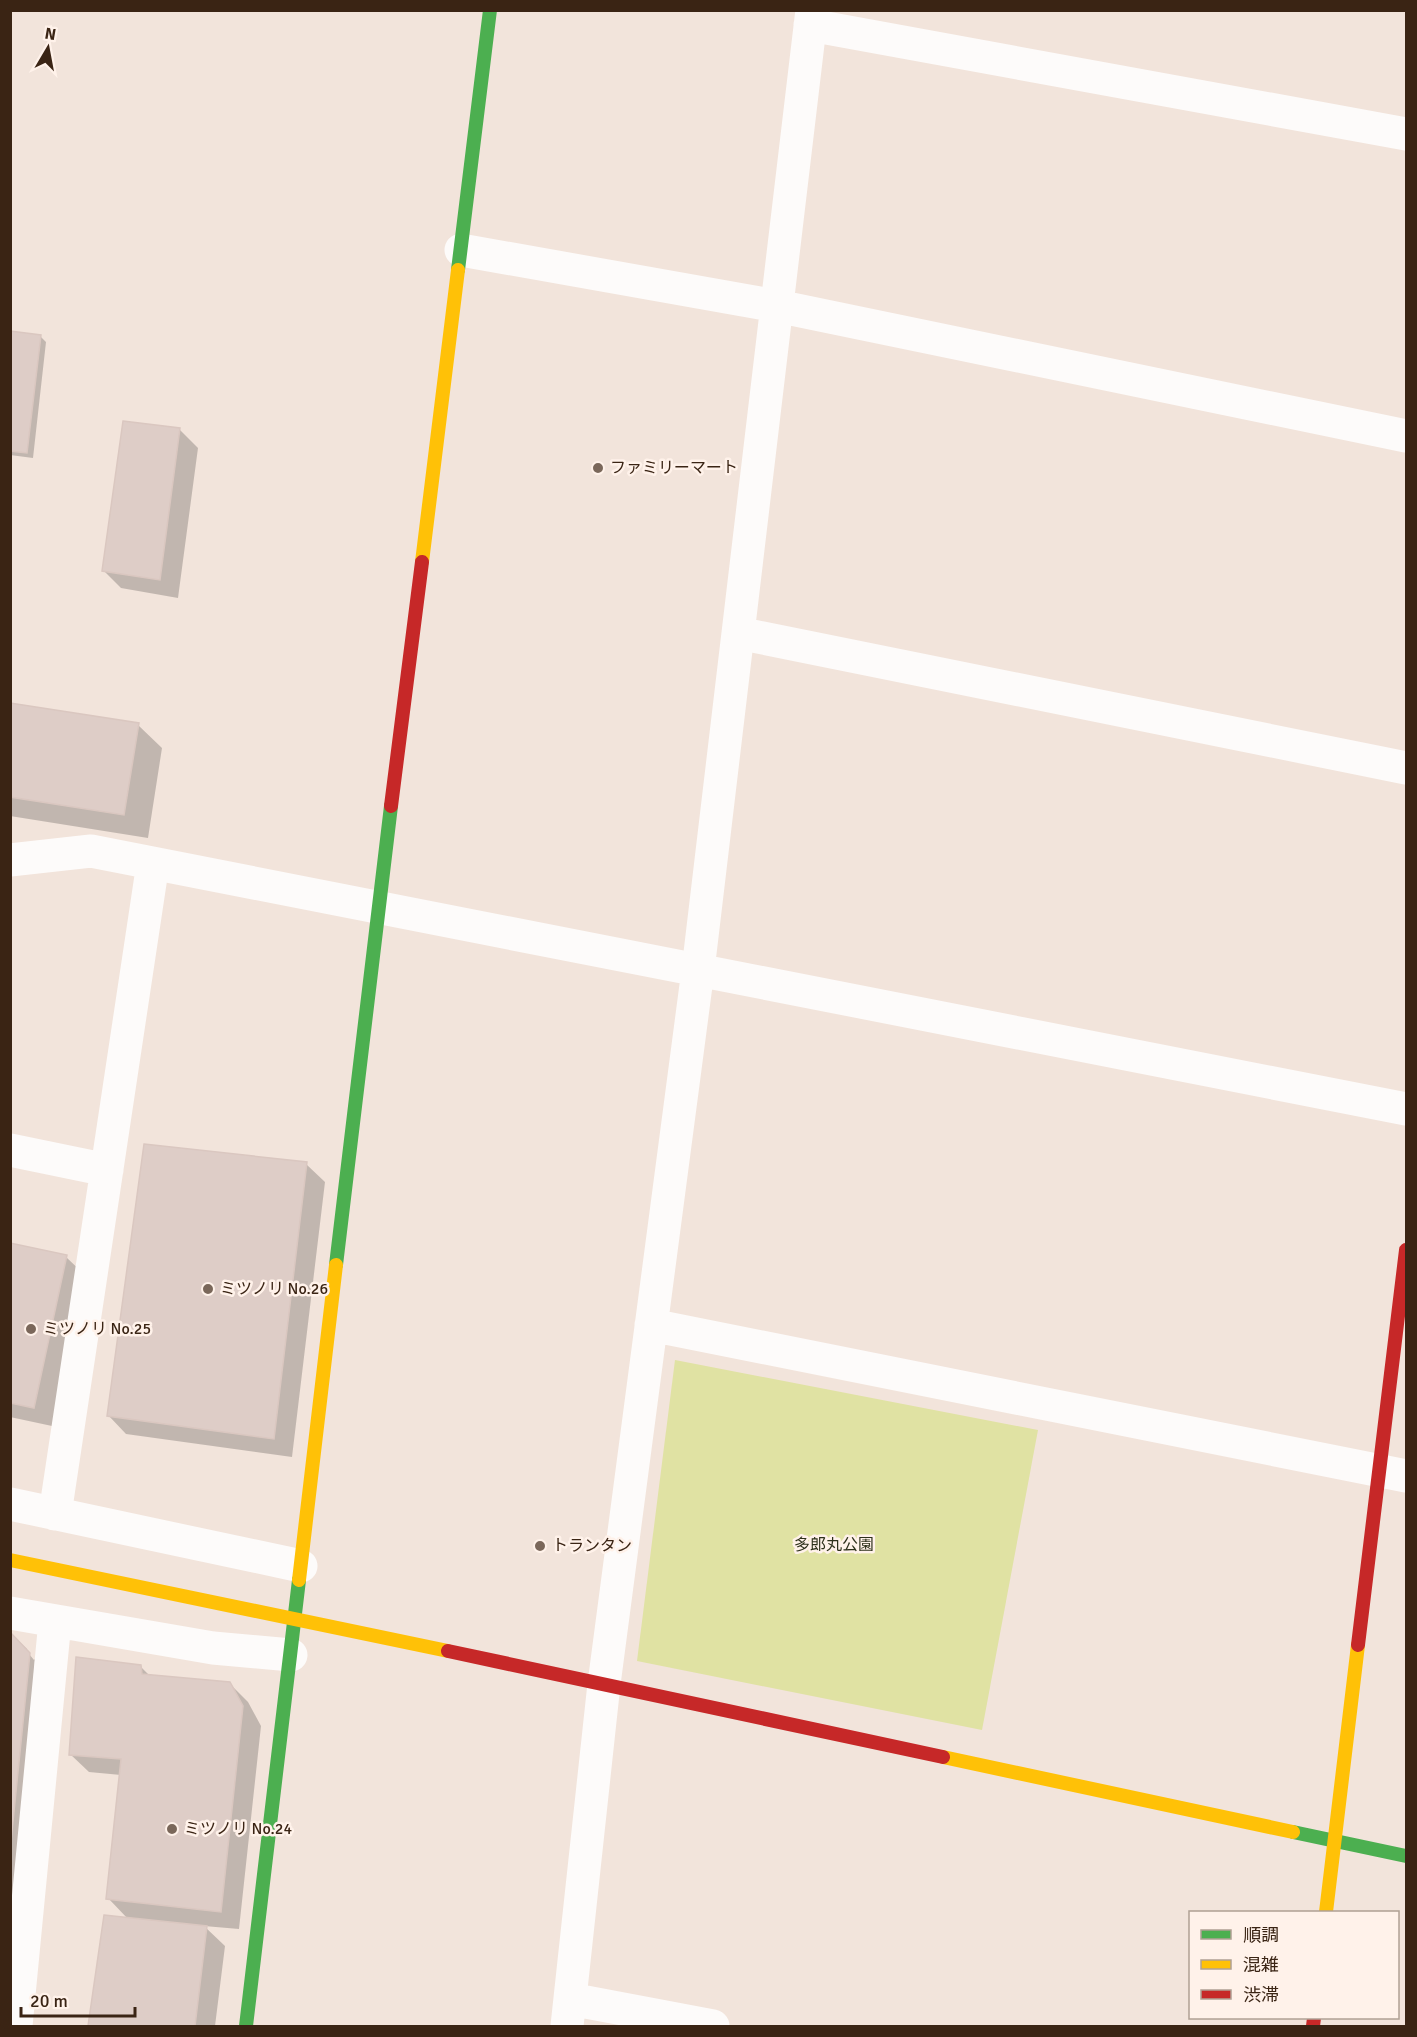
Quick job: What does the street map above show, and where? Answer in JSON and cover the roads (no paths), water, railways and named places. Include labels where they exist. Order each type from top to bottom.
[{"type":"street","points":[[246,2026],[379,906],[490,10]]},
{"type":"street","points":[[713,2026],[569,2013],[604,1684],[698,970],[811,18],[1407,134]]},
{"type":"street","points":[[461,250],[777,306],[1407,436]]},
{"type":"street","points":[[738,633],[1407,768]]},
{"type":"street","points":[[10,860],[91,851],[1407,1109]]},
{"type":"street","points":[[55,1514],[153,863]]},
{"type":"street","points":[[10,1150],[107,1170]]},
{"type":"street","points":[[1326,1911],[1335,1840],[1393,1473],[1407,1250]]},
{"type":"street","points":[[651,1325],[1393,1473]]},
{"type":"street","points":[[10,1504],[301,1566]]},
{"type":"street","points":[[10,1560],[604,1684],[1407,1856]]},
{"type":"street","points":[[10,1613],[213,1648],[291,1655]]},
{"type":"street","points":[[16,2026],[55,1621]]},
{"type":"place","name":"ファミリーマート","points":[[598,468]]},
{"type":"place","name":"ミツノリ No.26","points":[[208,1289]]},
{"type":"place","name":"ミツノリ No.25","points":[[31,1329]]},
{"type":"place","name":"トランタン","points":[[540,1546]]},
{"type":"place","name":"ミツノリ No.24","points":[[172,1829]]},
{"type":"park label","name":"多郎丸公園","points":[[834,1545]]}]
